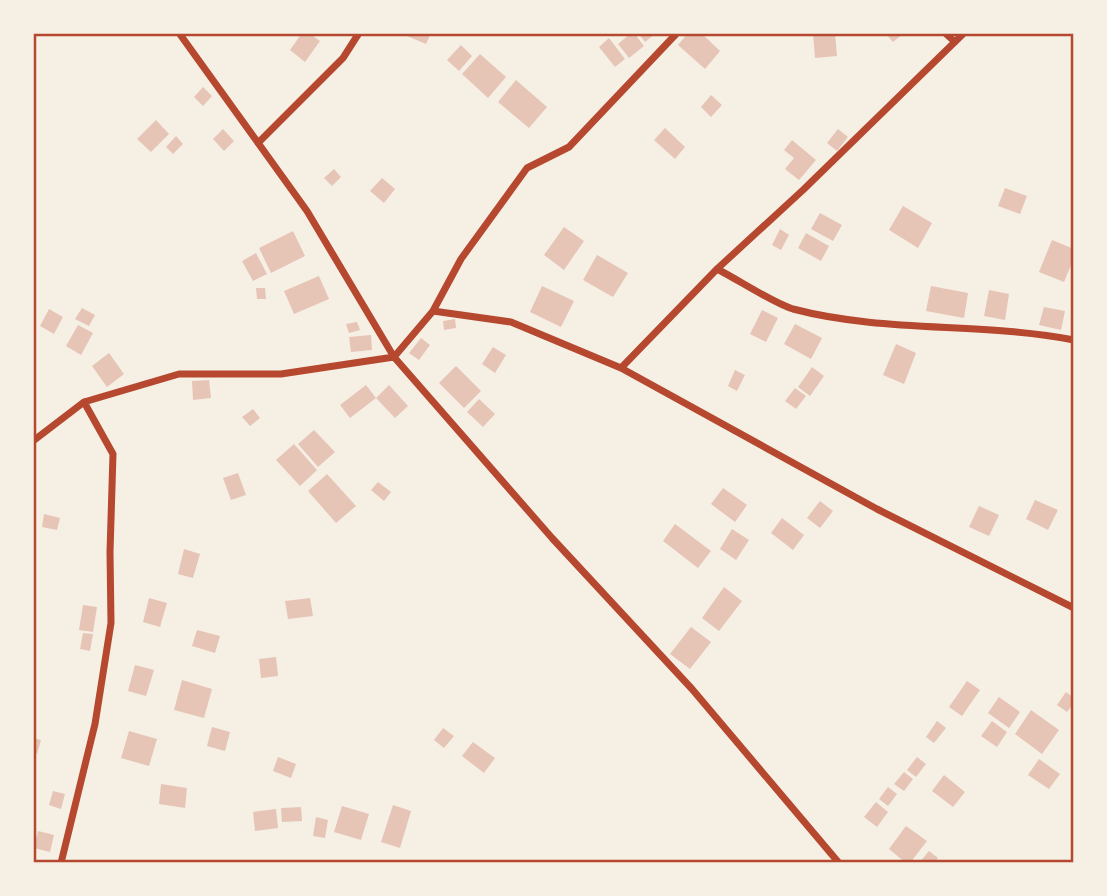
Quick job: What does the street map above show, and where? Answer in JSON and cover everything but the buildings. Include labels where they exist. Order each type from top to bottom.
[{"type":"street","points":[[179,33],[306,211],[394,357],[552,538],[692,690],[839,863]]},
{"type":"street","points":[[258,143],[343,58],[359,33]]},
{"type":"street","points":[[33,441],[84,402],[179,374],[281,374],[394,357],[433,311],[461,259],[527,168],[569,147],[677,33]]},
{"type":"street","points":[[945,33],[955,42]]},
{"type":"street","points":[[621,368],[717,269],[964,33]]},
{"type":"street","points":[[717,269],[790,308],[854,320],[1037,333],[1074,340]]},
{"type":"street","points":[[433,311],[511,322],[621,368],[877,509],[1074,608]]},
{"type":"street","points":[[61,863],[95,724],[111,623],[113,454],[84,402]]}]
